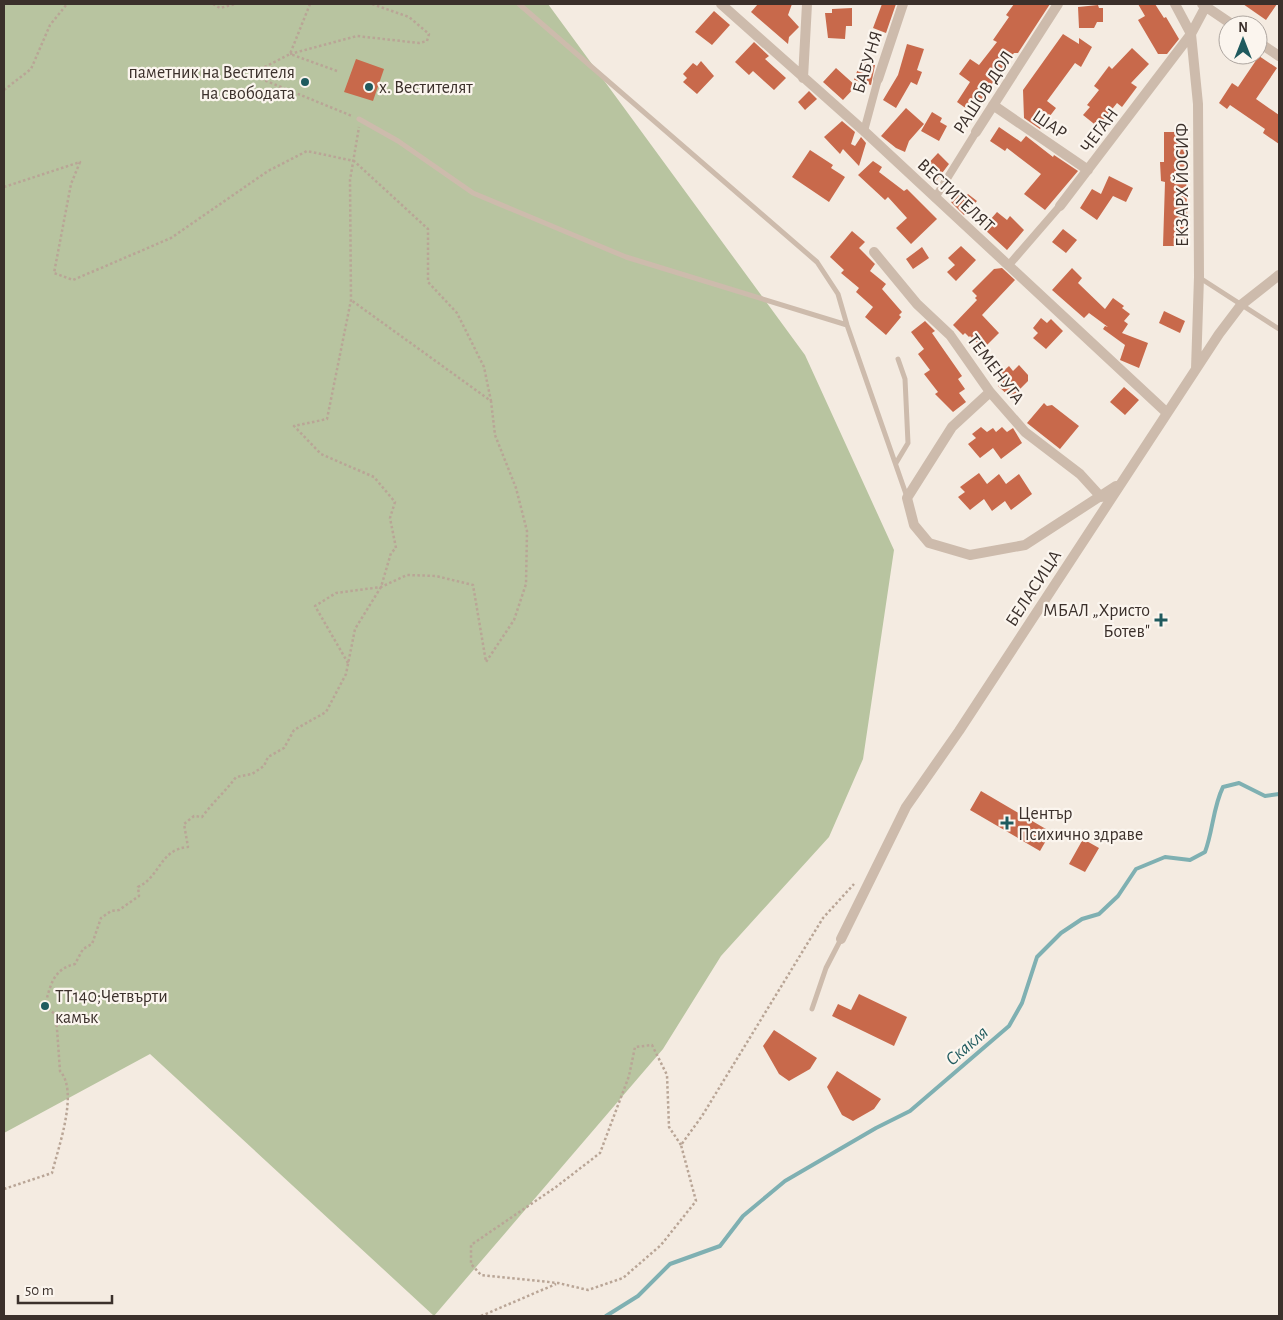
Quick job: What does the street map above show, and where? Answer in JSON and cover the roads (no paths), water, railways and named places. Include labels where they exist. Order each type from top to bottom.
[{"type":"street","name":"ВЕСТИТЕЛЯТ","points":[[721,4],[864,131],[1166,412]]},
{"type":"street","points":[[803,78],[807,4]]},
{"type":"street","name":"БАБУНЯ","points":[[864,131],[878,79],[903,4]]},
{"type":"street","name":"РАШОВ ДОЛ","points":[[936,198],[1058,4]]},
{"type":"street","name":"ЕКЗАРХ ЙОСИФ","points":[[1175,4],[1191,34],[1198,104],[1199,278],[1196,370]]},
{"type":"street","points":[[1205,5],[1219,15]]},
{"type":"street","name":"ЧЕГАН","points":[[1008,266],[1060,206],[1191,34],[1205,5]]},
{"type":"street","points":[[1268,49],[1279,56]]},
{"type":"street","name":"ШАР","points":[[993,105],[1088,170]]},
{"type":"street","name":"ТЕМЕНУГА","points":[[874,252],[917,304],[950,335],[990,392],[1025,432],[1080,474],[1101,497]]},
{"type":"street","name":"БЕЛАСИЦА","points":[[842,939],[906,807],[959,731],[1166,412],[1241,305],[1279,275]]},
{"type":"street","points":[[990,392],[952,427],[907,498],[914,525],[929,543],[970,555],[1025,545],[1121,483]]},
{"type":"lane","points":[[519,4],[817,262],[838,294],[907,498]]},
{"type":"lane","points":[[359,119],[398,141],[473,193],[608,250],[847,325]]},
{"type":"lane","points":[[1199,278],[1279,330]]},
{"type":"lane","points":[[896,463],[908,443],[905,379],[898,359]]},
{"type":"lane","points":[[812,1009],[826,968],[842,939]]},
{"type":"waterway","name":"Скакля","points":[[606,1316],[638,1296],[670,1264],[720,1246],[743,1216],[785,1181],[876,1128],[910,1111],[1009,1026],[1022,1003],[1037,957],[1061,933],[1082,919],[1099,914],[1118,896],[1136,869],[1165,857],[1190,860],[1205,852],[1217,803],[1223,787],[1239,783],[1265,796],[1279,794]]},
{"type":"place","name":"паметник на Вестителя на свободата","points":[[305,82]]},
{"type":"place","name":"х. Вестителят","points":[[369,87]]},
{"type":"place","name":"МБАЛ „Христо Ботев\"","points":[[1161,620]]},
{"type":"place","name":"Център Психично здраве","points":[[1007,823]]},
{"type":"place","name":"TT140;Четвърти камък","points":[[45,1006]]}]
